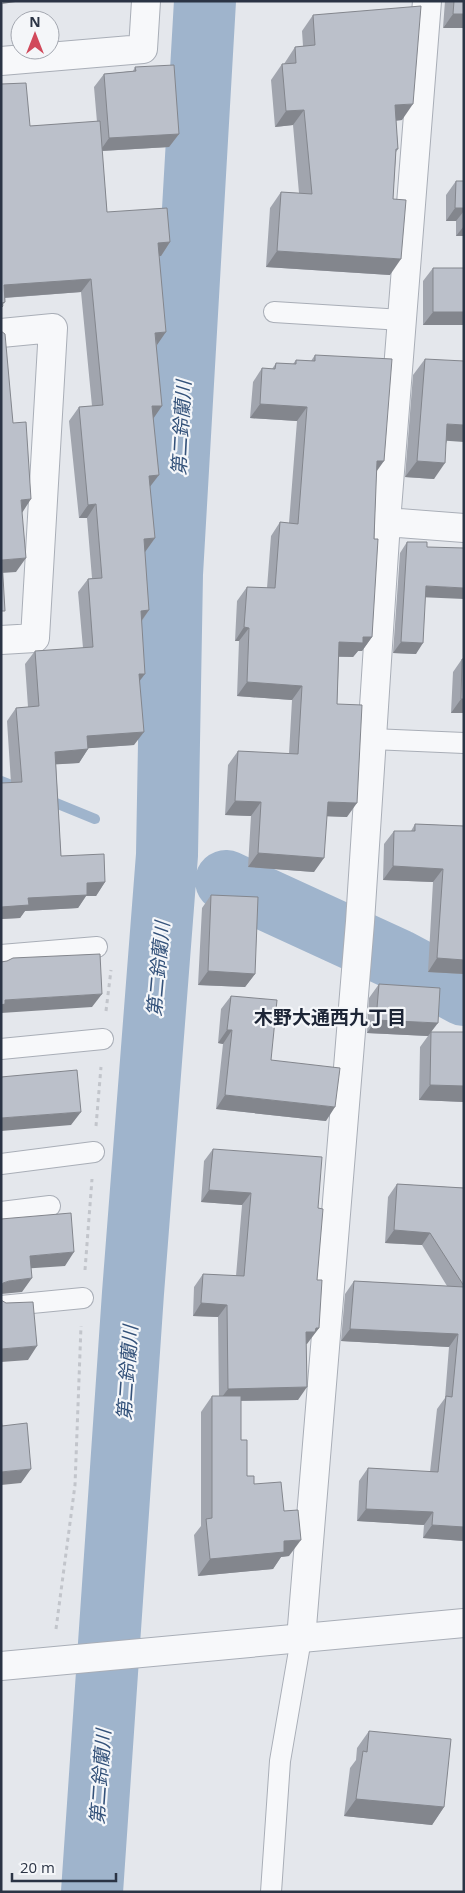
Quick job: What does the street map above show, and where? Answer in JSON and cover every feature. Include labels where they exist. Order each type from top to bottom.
[{"type":"street","points":[[1,61],[143,49],[146,1]]},
{"type":"street","points":[[301,1638],[360,922],[386,522],[427,1]]},
{"type":"street","points":[[1,333],[53,328],[35,638],[1,640]]},
{"type":"street","points":[[386,522],[464,528]]},
{"type":"street","points":[[1,1666],[464,1623]]},
{"type":"lane","points":[[274,312],[402,320]]},
{"type":"lane","points":[[372,739],[464,743]]},
{"type":"lane","points":[[1,956],[97,947]]},
{"type":"lane","points":[[1,1049],[103,1039]]},
{"type":"lane","points":[[1,1164],[94,1152]]},
{"type":"lane","points":[[1,1212],[50,1206]]},
{"type":"lane","points":[[1,1306],[83,1298]]},
{"type":"lane","points":[[271,1892],[280,1761],[301,1638]]},
{"type":"building","points":[[454,1],[464,1],[464,14],[453,14]]},
{"type":"building","points":[[421,6],[413,104],[395,105],[398,149],[396,149],[393,199],[406,200],[401,259],[277,251],[281,192],[312,194],[304,110],[286,111],[282,64],[296,63],[295,47],[315,45],[313,15]]},
{"type":"building","points":[[174,65],[179,134],[109,138],[104,74],[136,71],[135,67]]},
{"type":"building","points":[[26,83],[30,126],[100,121],[107,212],[167,208],[170,242],[158,243],[166,332],[155,333],[162,406],[152,406],[159,475],[149,476],[155,538],[144,539],[149,610],[141,611],[145,674],[139,674],[144,732],[87,736],[88,749],[55,752],[61,856],[104,854],[105,882],[87,883],[87,895],[28,898],[29,905],[1,907],[1,783],[22,782],[16,708],[39,706],[35,651],[93,647],[88,579],[102,578],[96,504],[88,505],[79,407],[103,405],[91,279],[4,285],[5,302],[2,303],[3,306],[1,308],[1,84]]},
{"type":"building","points":[[456,181],[464,181],[464,208],[455,208]]},
{"type":"building","points":[[433,268],[464,268],[464,312],[433,312]]},
{"type":"building","points":[[1,331],[5,334],[13,423],[26,422],[31,499],[21,500],[26,558],[2,560],[5,611],[1,611]]},
{"type":"building","points":[[315,355],[392,359],[384,461],[377,461],[374,539],[378,539],[372,637],[363,637],[363,643],[339,642],[337,704],[362,705],[357,803],[328,802],[324,858],[258,853],[261,802],[235,801],[238,751],[298,754],[302,686],[247,682],[249,628],[244,627],[247,587],[275,588],[280,522],[298,524],[307,407],[260,404],[262,368],[275,369],[276,363],[296,364],[296,360],[315,361]]},
{"type":"building","points":[[425,359],[464,361],[464,425],[447,424],[445,463],[417,461]]},
{"type":"building","points":[[407,542],[427,542],[427,547],[464,548],[464,588],[426,586],[423,643],[401,642]]},
{"type":"building","points":[[462,659],[464,659],[464,699],[461,699]]},
{"type":"building","points":[[415,824],[464,826],[464,960],[437,958],[443,869],[393,866],[394,831],[415,831]]},
{"type":"building","points":[[211,895],[258,897],[255,974],[208,971]]},
{"type":"building","points":[[100,954],[102,994],[5,1000],[5,1004],[1,1005],[1,962],[13,958]]},
{"type":"building","points":[[379,984],[440,988],[438,1023],[376,1020]]},
{"type":"building","points":[[231,996],[277,1000],[271,1060],[340,1068],[335,1107],[225,1095],[232,1030],[227,1030]]},
{"type":"building","points":[[431,1032],[464,1032],[464,1086],[430,1085]]},
{"type":"building","points":[[77,1070],[81,1112],[1,1118],[1,1077]]},
{"type":"building","points":[[213,1149],[322,1157],[318,1208],[323,1209],[317,1280],[322,1280],[319,1328],[316,1328],[315,1332],[306,1332],[307,1387],[228,1389],[227,1305],[201,1303],[203,1274],[244,1276],[251,1193],[209,1190]]},
{"type":"building","points":[[397,1184],[464,1188],[464,1286],[430,1233],[394,1230]]},
{"type":"building","points":[[71,1213],[74,1252],[30,1256],[32,1278],[9,1281],[1,1286],[1,1219]]},
{"type":"building","points":[[354,1281],[464,1287],[464,1527],[432,1525],[433,1512],[366,1509],[368,1468],[438,1472],[446,1396],[452,1397],[458,1334],[350,1329]]},
{"type":"building","points":[[1,1300],[6,1303],[33,1302],[37,1346],[1,1349]]},
{"type":"building","points":[[212,1396],[241,1396],[241,1440],[247,1440],[247,1476],[254,1476],[254,1484],[281,1482],[284,1511],[298,1510],[301,1540],[284,1541],[284,1552],[210,1559],[206,1519],[212,1518]]},
{"type":"building","points":[[1,1420],[2,1426],[27,1423],[31,1469],[1,1472]]},
{"type":"building","points":[[369,1731],[451,1739],[444,1807],[356,1799],[363,1751],[367,1752]]},
{"type":"waterway","name":"第二鈴蘭川","points":[[92,1892],[133,1293],[167,855],[172,574],[205,1]]},
{"type":"waterway","points":[[1,781],[19,788]]},
{"type":"waterway","points":[[46,799],[95,819]]},
{"type":"waterway","points":[[153,828],[168,826]]},
{"type":"waterway","name":"第二鈴蘭川","points":[[226,881],[398,960],[464,995]]},
{"type":"district","name":"木野大通西九丁目","points":[[330,1017]]}]
